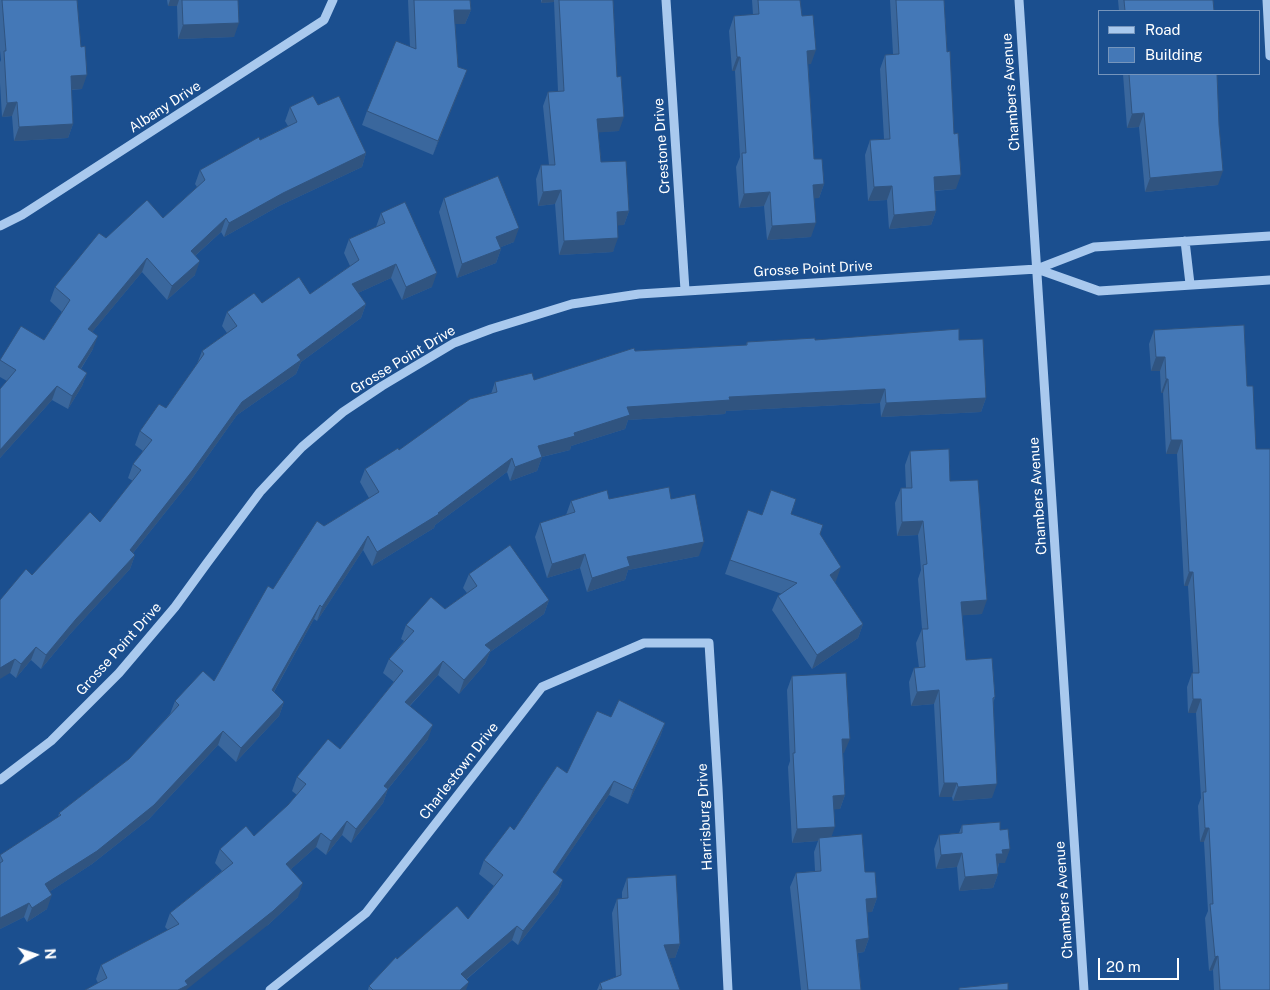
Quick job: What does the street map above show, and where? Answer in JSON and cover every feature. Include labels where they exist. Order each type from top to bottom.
[{"type":"street","name":"Albany Drive","points":[[0,226],[22,215],[324,20],[333,0]]},
{"type":"street","name":"Crestone Drive","points":[[666,0],[685,290]]},
{"type":"street","name":"Chambers Avenue","points":[[1019,0],[1084,990]]},
{"type":"street","points":[[1266,0],[1270,56]]},
{"type":"street","points":[[1037,269],[1094,247],[1270,236]]},
{"type":"street","points":[[1184,241],[1190,284]]},
{"type":"street","name":"Grosse Point Drive","points":[[0,780],[51,741],[119,673],[175,607],[260,492],[302,447],[343,412],[454,343],[491,329],[572,304],[639,294],[1037,269]]},
{"type":"street","points":[[1037,269],[1099,291],[1270,280]]},
{"type":"street","name":"Charlestown Drive","points":[[270,990],[366,913],[542,688],[644,643],[708,643]]},
{"type":"street","name":"Harrisburg Drive","points":[[708,643],[718,788],[728,990]]},
{"type":"building","points":[[2,0],[77,0],[81,47],[85,46],[87,75],[71,76],[73,124],[19,127],[17,102],[7,103],[4,51],[6,51]]},
{"type":"building","points":[[182,0],[238,0],[239,23],[183,25]]},
{"type":"building","points":[[414,0],[470,0],[471,10],[454,10],[458,67],[467,70],[438,141],[367,111],[396,41],[416,49]]},
{"type":"building","points":[[559,0],[613,0],[617,77],[621,76],[624,117],[597,119],[601,162],[626,161],[629,211],[617,212],[618,238],[564,241],[561,190],[543,192],[541,165],[555,165],[548,92],[564,91]]},
{"type":"building","points":[[758,0],[800,0],[802,16],[813,15],[816,50],[807,51],[814,159],[822,159],[824,184],[813,185],[816,223],[772,226],[770,192],[744,194],[742,153],[746,153],[740,57],[737,57],[734,16],[759,14]]},
{"type":"building","points":[[896,0],[944,0],[947,52],[950,51],[954,134],[958,133],[961,175],[934,177],[936,211],[894,215],[892,186],[874,187],[870,140],[890,139],[885,55],[899,54]]},
{"type":"building","points":[[1124,0],[1213,0],[1214,10],[1125,10]]},
{"type":"building","points":[[1129,75],[1217,75],[1223,171],[1150,178],[1144,113],[1132,114]]},
{"type":"building","points":[[313,96],[318,105],[339,96],[366,153],[283,193],[229,223],[226,218],[191,251],[200,261],[172,286],[147,258],[88,329],[98,336],[78,367],[87,373],[72,396],[57,386],[0,450],[0,389],[16,370],[0,360],[21,326],[44,340],[70,300],[55,287],[99,233],[106,238],[147,200],[163,218],[205,180],[200,170],[259,137],[260,140],[297,122],[290,107]]},
{"type":"building","points":[[498,176],[519,228],[496,237],[501,249],[462,264],[444,198]]},
{"type":"building","points":[[405,202],[437,273],[406,287],[396,264],[352,284],[366,304],[297,355],[301,360],[242,402],[193,470],[130,550],[135,555],[76,619],[46,655],[36,647],[21,664],[15,659],[0,668],[0,600],[26,569],[32,575],[90,512],[100,522],[141,470],[133,464],[152,440],[140,431],[159,404],[166,408],[204,354],[202,351],[237,326],[227,312],[254,293],[262,303],[299,277],[310,294],[359,260],[349,239],[385,223],[381,213]]},
{"type":"building","points":[[1244,325],[1247,386],[1253,386],[1256,449],[1270,449],[1270,990],[1220,990],[1218,956],[1215,957],[1210,904],[1213,904],[1209,828],[1205,828],[1203,792],[1206,792],[1201,699],[1193,699],[1192,673],[1199,673],[1193,572],[1189,572],[1182,440],[1171,440],[1165,357],[1156,357],[1154,330]]},
{"type":"building","points":[[959,329],[959,340],[983,339],[986,398],[886,403],[885,389],[729,397],[730,400],[627,407],[630,415],[574,433],[575,436],[538,446],[542,457],[515,467],[512,458],[439,514],[377,552],[368,536],[322,607],[320,605],[272,690],[284,702],[241,748],[223,731],[154,805],[97,851],[45,884],[52,895],[32,908],[29,903],[0,918],[0,863],[3,861],[0,855],[61,815],[59,813],[129,759],[179,705],[175,701],[203,671],[214,681],[268,586],[273,589],[317,521],[324,526],[379,492],[365,469],[398,448],[399,450],[470,399],[497,392],[495,382],[532,373],[534,380],[634,348],[635,351],[747,345],[747,342],[815,338],[815,340]]},
{"type":"building","points":[[949,449],[950,481],[978,480],[987,600],[961,602],[966,660],[992,658],[997,784],[958,787],[957,783],[944,783],[939,690],[917,692],[914,668],[925,667],[922,629],[928,629],[923,565],[927,564],[923,521],[902,522],[901,488],[912,488],[910,451]]},
{"type":"building","points":[[669,487],[671,499],[695,494],[704,542],[627,557],[630,566],[592,578],[585,554],[552,564],[540,523],[575,512],[571,501],[607,490],[609,499]]},
{"type":"building","points":[[771,490],[796,499],[791,514],[823,525],[820,534],[841,567],[830,575],[863,624],[817,655],[778,596],[797,583],[730,560],[748,510],[762,515]]},
{"type":"building","points":[[510,545],[549,600],[485,645],[491,650],[464,680],[443,661],[405,702],[433,725],[384,786],[388,789],[356,829],[347,821],[331,841],[321,833],[286,864],[303,883],[273,911],[185,981],[188,985],[178,990],[85,990],[107,978],[101,965],[179,924],[170,913],[233,863],[220,849],[246,826],[254,836],[288,805],[306,784],[297,777],[328,739],[340,749],[403,671],[389,659],[414,631],[406,625],[431,597],[445,609],[477,586],[469,574]]},
{"type":"building","points":[[846,673],[850,739],[842,739],[845,795],[833,796],[835,827],[797,829],[793,753],[795,753],[792,676]]},
{"type":"building","points":[[619,700],[665,723],[633,790],[614,781],[553,872],[563,880],[523,931],[517,926],[461,974],[469,982],[460,990],[373,990],[369,986],[396,957],[397,959],[457,906],[468,919],[503,875],[484,860],[510,826],[514,830],[557,766],[567,773],[597,711],[611,717]]},
{"type":"building","points":[[1000,822],[1000,830],[1008,829],[1010,849],[1002,850],[1003,854],[996,854],[998,874],[965,877],[962,853],[941,855],[939,835],[962,833],[962,825]]},
{"type":"building","points":[[862,834],[865,872],[875,872],[877,898],[866,899],[869,938],[856,940],[861,990],[808,990],[796,873],[821,871],[819,838]]},
{"type":"building","points":[[676,875],[680,944],[664,945],[680,990],[599,990],[602,989],[600,983],[621,975],[617,899],[628,898],[627,878]]},
{"type":"building","points":[[1008,983],[1008,990],[959,990],[959,988]]}]
